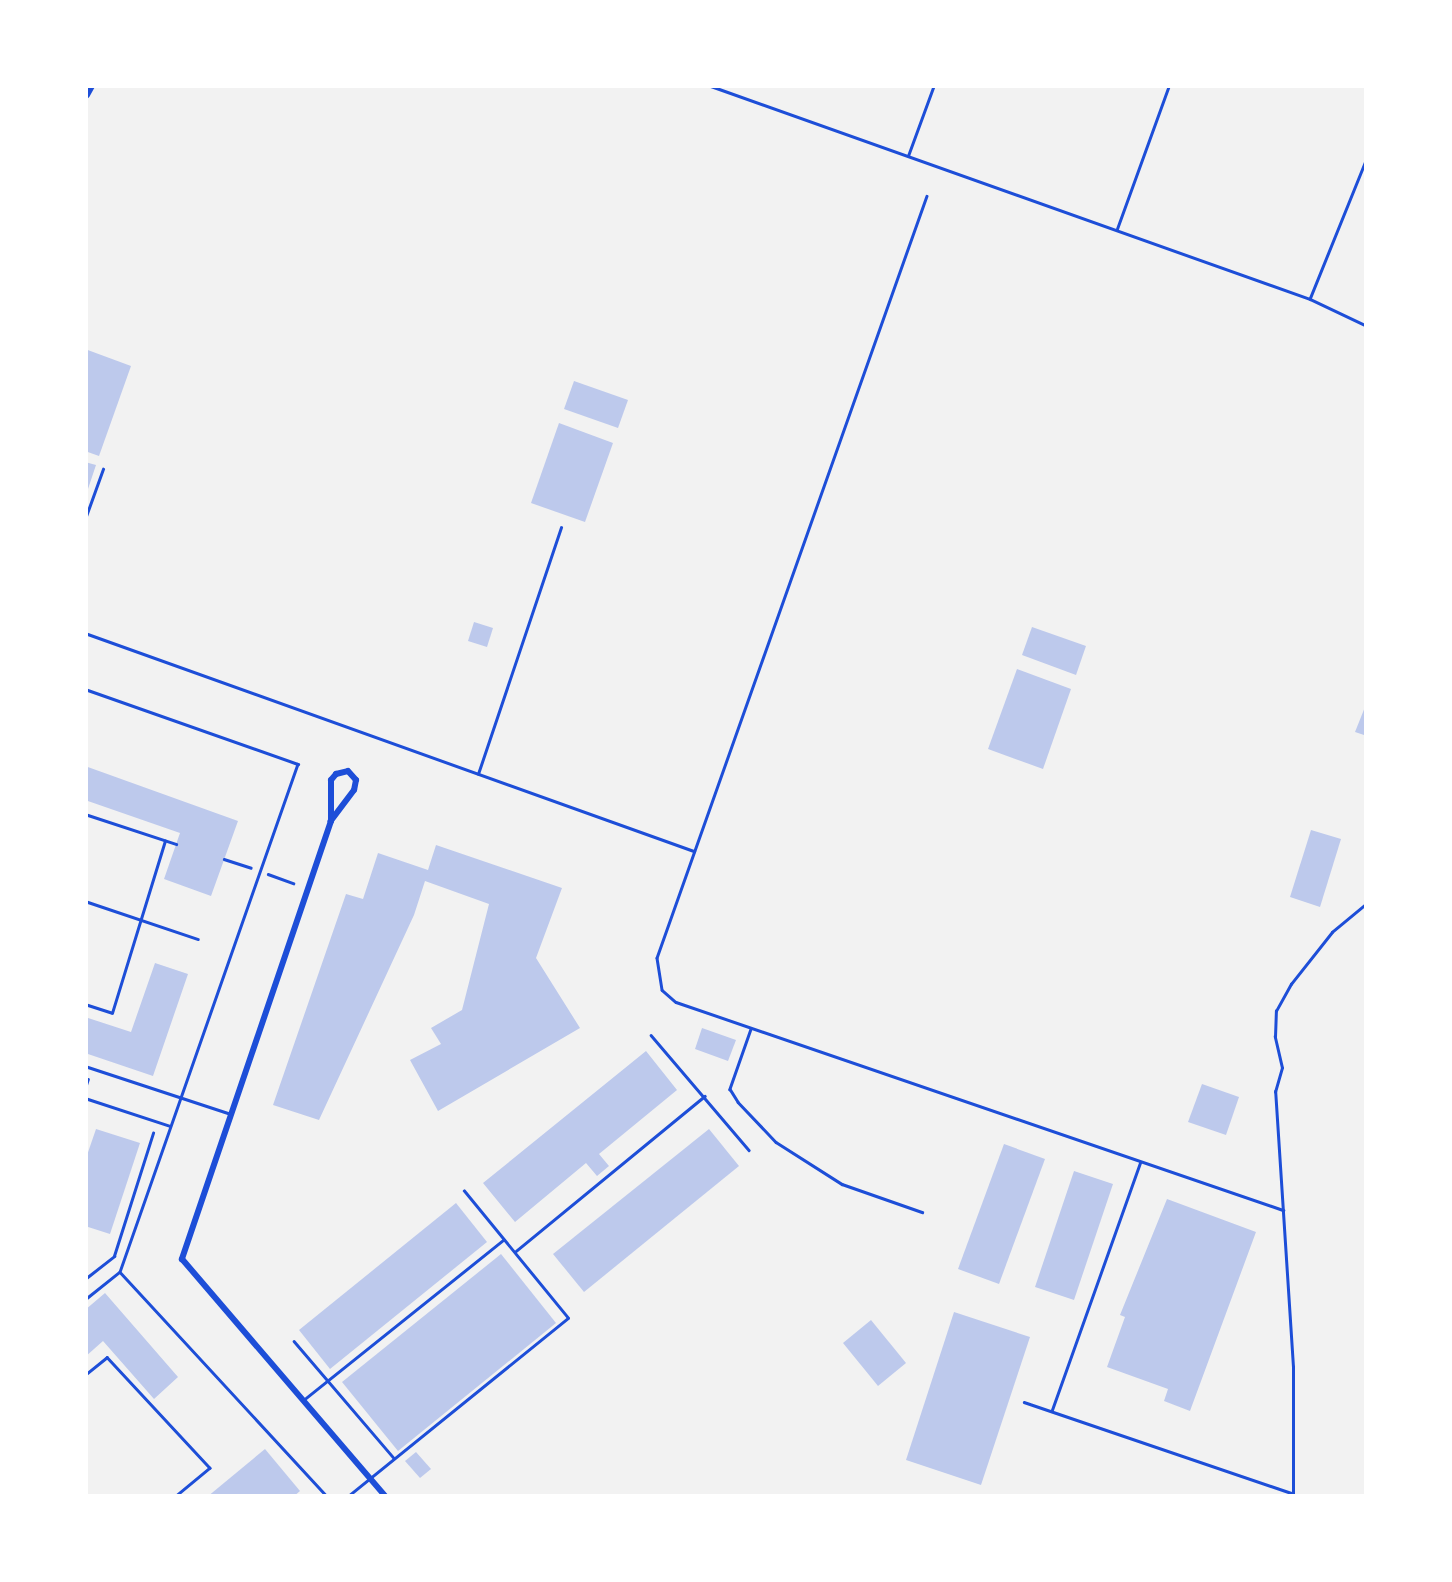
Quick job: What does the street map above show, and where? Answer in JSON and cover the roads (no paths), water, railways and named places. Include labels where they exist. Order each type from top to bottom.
[{"type":"main road","points":[[85,94],[90,85]]},
{"type":"street","points":[[331,822],[331,780],[348,771],[356,780],[354,790],[331,822],[182,1259],[386,1497]]},
{"type":"lane","points":[[708,85],[1310,299],[1367,326]]},
{"type":"lane","points":[[907,158],[934,85]]},
{"type":"lane","points":[[1116,231],[1170,85]]},
{"type":"lane","points":[[1310,299],[1367,157]]},
{"type":"lane","points":[[927,196],[657,958],[662,990],[676,1002],[1282,1210]]},
{"type":"lane","points":[[85,519],[102,470]]},
{"type":"lane","points":[[478,775],[562,528]]},
{"type":"lane","points":[[85,633],[694,850]]},
{"type":"lane","points":[[85,689],[298,764],[120,1272],[85,1300]]},
{"type":"lane","points":[[1024,1402],[1292,1495],[1293,1366],[1274,1092],[1282,1068],[1275,1036],[1276,1011],[1291,984],[1332,932],[1367,903]]},
{"type":"lane","points":[[751,1028],[730,1088],[738,1102],[776,1142],[842,1184],[922,1212]]},
{"type":"lane","points":[[652,1035],[749,1150]]},
{"type":"lane","points":[[85,1066],[231,1114]]},
{"type":"lane","points":[[515,1252],[705,1096]]},
{"type":"lane","points":[[85,1098],[172,1127]]},
{"type":"lane","points":[[1052,1411],[1140,1162]]},
{"type":"lane","points":[[347,1497],[568,1318],[464,1190]]},
{"type":"lane","points":[[304,1400],[504,1239]]},
{"type":"lane","points":[[120,1272],[328,1497]]},
{"type":"lane","points":[[294,1340],[394,1458]]}]
